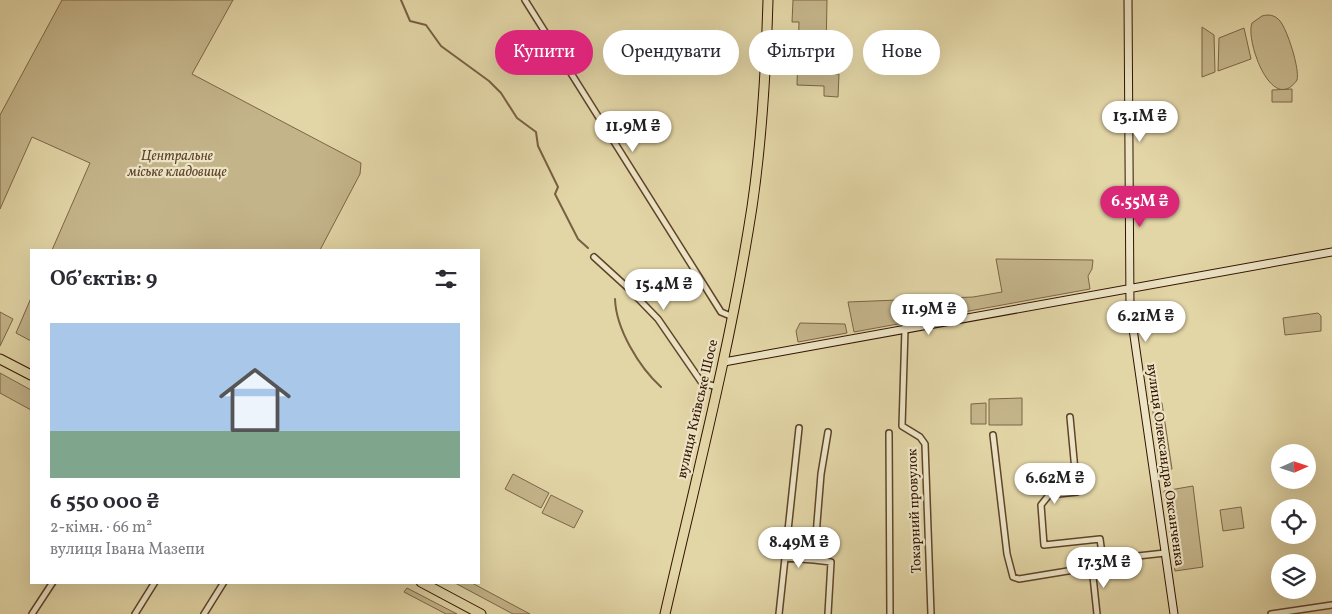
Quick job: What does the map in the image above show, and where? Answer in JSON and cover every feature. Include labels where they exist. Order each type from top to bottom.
[{"type":"highway","name":"вулиця Київське Шосе","points":[[665,614],[724,362],[752,207],[759,152],[768,0]]},
{"type":"highway","points":[[0,359],[30,374]]},
{"type":"highway","points":[[425,584],[480,614]]},
{"type":"main road","name":"вулиця Олександра Оксанченка","points":[[1128,0],[1130,290],[1132,325],[1174,614]]},
{"type":"main road","points":[[724,362],[1332,252]]},
{"type":"street","points":[[525,0],[721,312],[733,317]]},
{"type":"street","points":[[594,257],[658,319],[702,383],[718,387]]},
{"type":"street","name":"Токарний провулок","points":[[906,330],[902,426],[920,437],[926,444],[931,614]]},
{"type":"street","points":[[1070,417],[1077,492],[1049,495],[1040,505],[1044,545],[1100,539],[1103,561]]},
{"type":"street","points":[[779,614],[799,428]]},
{"type":"street","points":[[814,560],[821,474],[828,432]]},
{"type":"street","points":[[889,433],[890,614]]},
{"type":"street","points":[[993,435],[1007,554],[1013,577],[1019,580],[1092,567]]},
{"type":"street","points":[[1097,614],[1092,561],[1164,553]]},
{"type":"street","points":[[785,558],[831,562],[828,614]]},
{"type":"street","points":[[32,614],[52,584]]},
{"type":"street","points":[[135,614],[154,584]]},
{"type":"street","points":[[204,614],[223,584]]},
{"type":"street","points":[[1271,614],[1332,605]]},
{"type":"green space","name":"Центральне міське кладовище","points":[[62,0],[233,0],[192,74],[361,163],[360,174],[321,249],[52,249],[90,163],[32,137],[0,209],[0,115]]},
{"type":"green space","points":[[793,0],[827,0],[826,30],[799,30],[799,22],[792,22]]},
{"type":"green space","points":[[1272,15],[1276,17],[1283,25],[1289,40],[1297,67],[1297,80],[1288,89],[1278,89],[1270,82],[1262,71],[1257,58],[1251,32],[1252,23],[1262,16]]},
{"type":"green space","points":[[1202,27],[1214,35],[1215,72],[1202,77]]},
{"type":"green space","points":[[1244,28],[1251,59],[1218,71],[1219,38]]},
{"type":"green space","points":[[797,75],[839,75],[838,97],[824,96],[824,86],[797,85]]},
{"type":"green space","points":[[1292,89],[1292,102],[1272,102],[1272,90]]},
{"type":"green space","points":[[996,259],[1093,260],[1092,269],[1088,276],[1090,289],[854,332],[848,302],[973,297],[1002,292]]},
{"type":"green space","points":[[30,300],[30,340],[16,333]]},
{"type":"green space","points":[[0,312],[13,319],[0,346]]},
{"type":"green space","points":[[1318,313],[1321,316],[1321,331],[1285,335],[1283,318]]},
{"type":"green space","points":[[800,323],[845,324],[847,333],[798,342],[796,331]]},
{"type":"green space","points":[[0,373],[30,389],[30,409],[0,393]]},
{"type":"green space","points":[[1022,398],[1022,425],[989,425],[989,399]]},
{"type":"green space","points":[[986,403],[986,424],[971,424],[971,404]]},
{"type":"green space","points":[[1162,403],[1172,469],[1161,471],[1152,405]]},
{"type":"green space","points":[[513,474],[549,493],[541,508],[505,489]]},
{"type":"green space","points":[[1193,486],[1203,567],[1175,571],[1164,491]]},
{"type":"green space","points":[[551,495],[583,511],[574,528],[542,513]]},
{"type":"green space","points":[[1241,507],[1244,528],[1223,531],[1220,510]]},
{"type":"green space","points":[[457,584],[474,584],[530,614],[513,614]]},
{"type":"green space","points":[[407,588],[457,614],[446,614],[404,592]]},
{"type":"waterway","points":[[401,0],[410,21],[426,25],[441,46],[489,81],[501,93],[517,118],[536,132],[538,146],[558,187],[555,194],[578,239],[588,248]]},
{"type":"waterway","points":[[615,299],[616,311],[630,347],[645,369],[661,387]]}]
